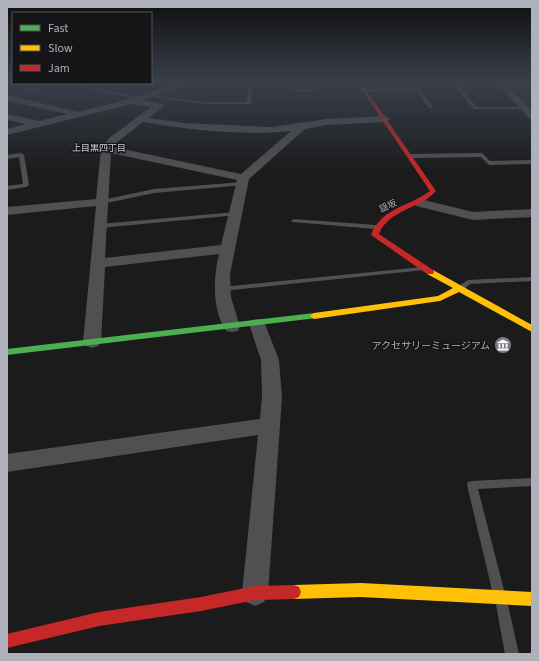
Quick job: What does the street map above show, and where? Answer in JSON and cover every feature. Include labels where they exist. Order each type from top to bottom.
[{"type":"street","points":[[68,112],[80,114]]},
{"type":"street","points":[[7,132],[88,112]]},
{"type":"street","points":[[92,342],[106,149],[113,140],[151,112]]},
{"type":"street","points":[[380,112],[413,160]]},
{"type":"street","points":[[7,117],[40,125]]},
{"type":"street","points":[[141,119],[184,126],[271,130],[302,127],[327,122],[385,119]]},
{"type":"street","points":[[232,327],[222,288],[227,249],[243,181],[302,127]]},
{"type":"street","points":[[106,149],[243,181]]},
{"type":"street","name":"謡坂","points":[[413,160],[433,192],[420,203],[382,218],[376,227],[375,235],[422,268],[532,329]]},
{"type":"street","points":[[7,211],[60,208],[102,202]]},
{"type":"street","points":[[420,203],[473,216],[532,213]]},
{"type":"street","points":[[98,263],[227,249]]},
{"type":"street","points":[[7,352],[257,324],[440,298],[460,288]]},
{"type":"street","points":[[255,593],[272,397],[270,360],[257,324]]},
{"type":"street","points":[[7,463],[269,426]]},
{"type":"street","points":[[7,641],[98,619],[201,604],[255,593],[361,590],[532,599]]},
{"type":"lane","points":[[7,157],[21,155],[26,185],[7,188]]},
{"type":"lane","points":[[413,160],[482,155],[489,163],[532,162]]},
{"type":"lane","points":[[102,202],[154,190],[243,181]]},
{"type":"lane","points":[[100,226],[236,214]]},
{"type":"lane","points":[[294,221],[376,227]]},
{"type":"lane","points":[[222,288],[422,268]]},
{"type":"lane","points":[[460,288],[468,282],[532,278]]},
{"type":"lane","points":[[512,654],[500,598],[472,485],[532,482]]},
{"type":"traffic: fast","points":[[7,352],[314,316]]},
{"type":"traffic: slow","points":[[430,272],[532,329]]},
{"type":"traffic: slow","points":[[314,316],[440,298],[460,288]]},
{"type":"traffic: slow","points":[[294,592],[361,590],[532,599]]},
{"type":"traffic: jam","points":[[379,112],[433,191],[417,202],[391,214],[384,219],[378,226],[375,235],[430,272]]},
{"type":"traffic: jam","points":[[7,641],[99,619],[201,604],[255,593],[294,592]]},
{"type":"place","name":"アクセサリーミュージアム","points":[[503,345]]},
{"type":"district","name":"上目黒四丁目","points":[[99,148]]}]
